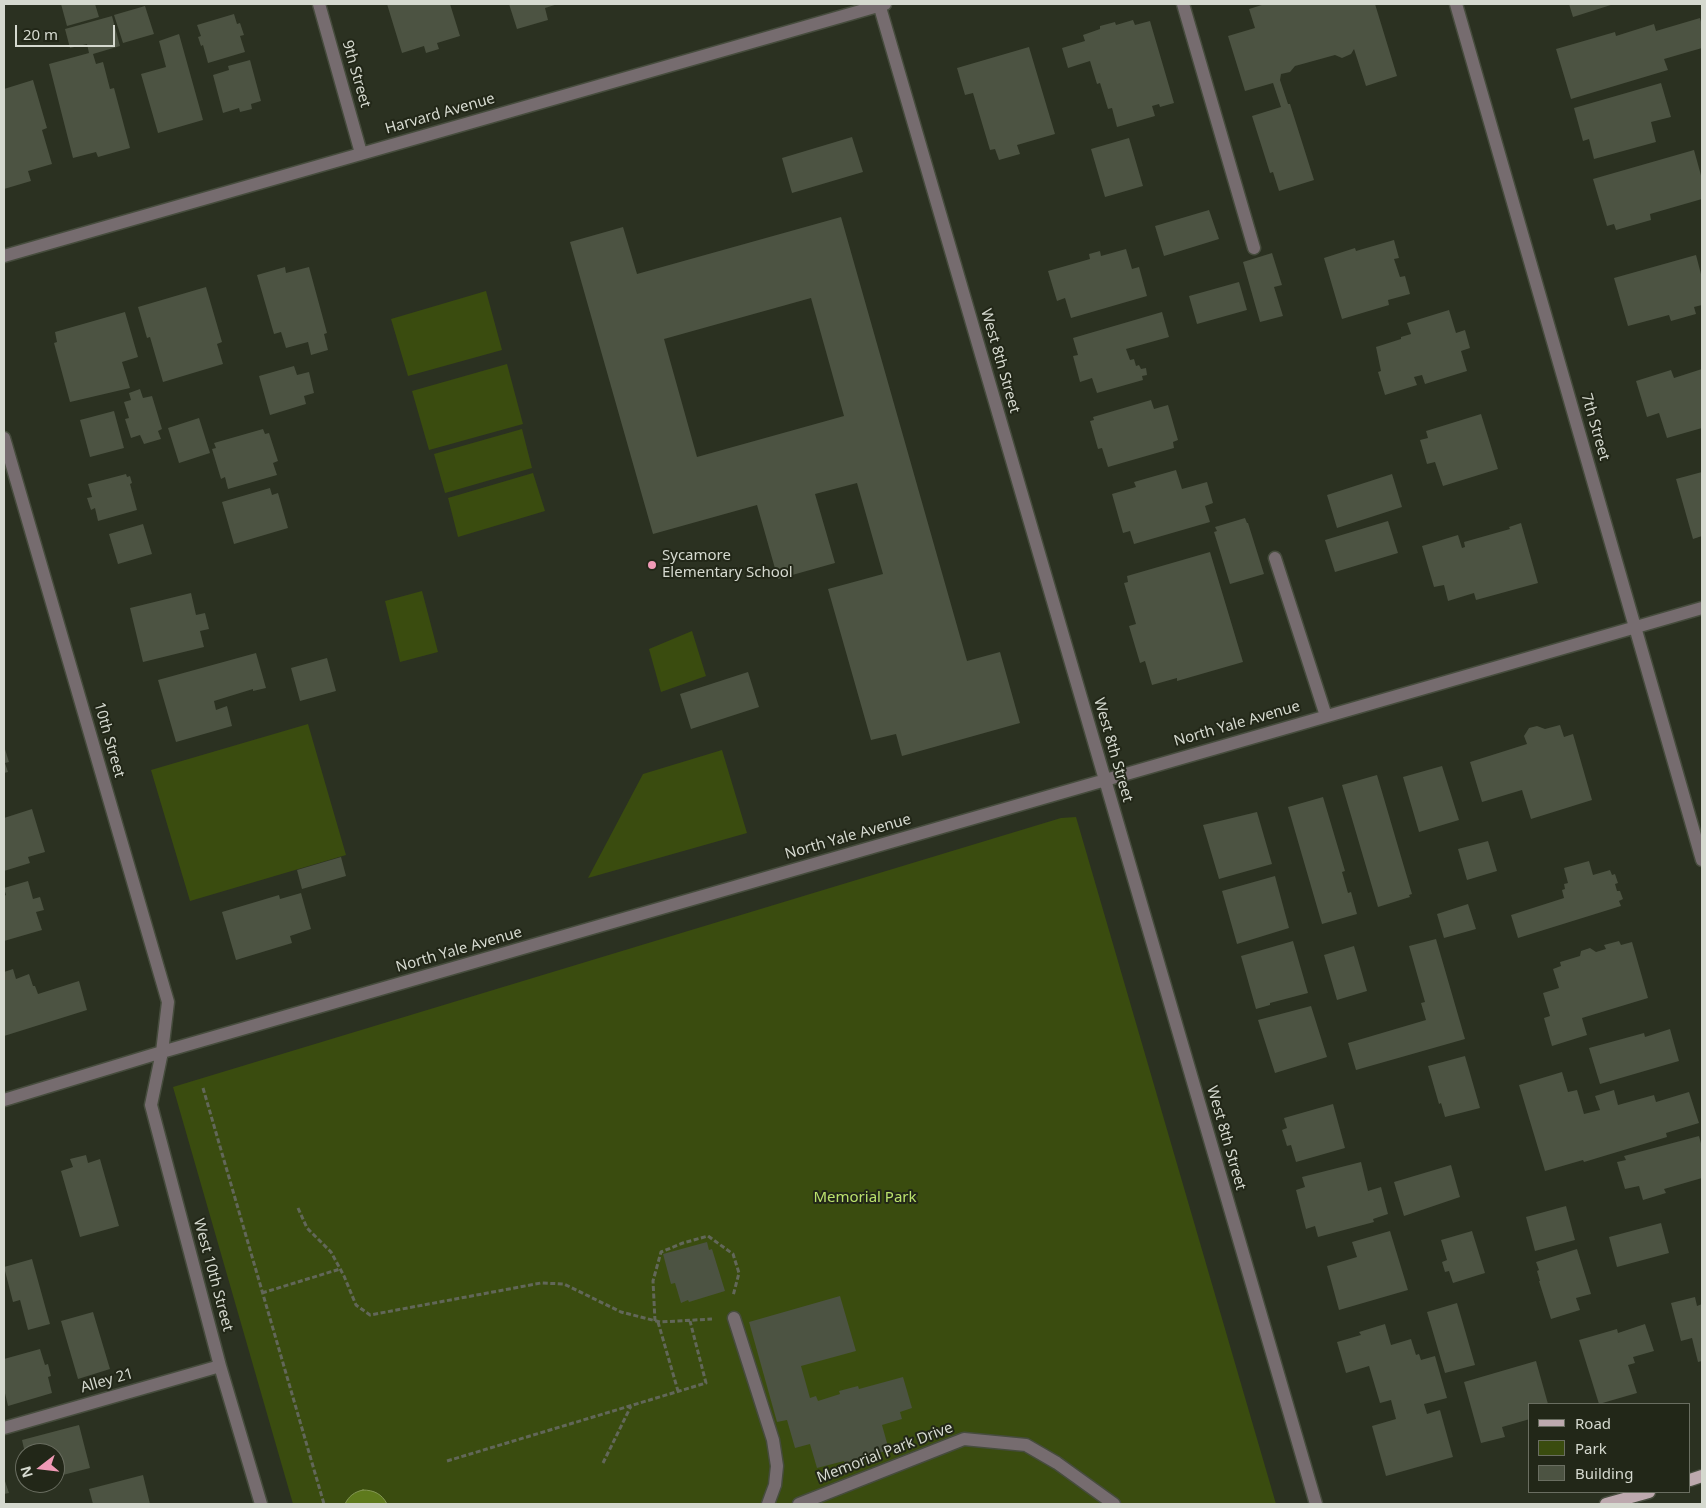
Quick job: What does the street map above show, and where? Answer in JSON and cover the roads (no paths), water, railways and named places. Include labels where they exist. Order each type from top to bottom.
[{"type":"main road","points":[[1606,1504],[1645,1493]]},
{"type":"street","name":"9th Street","points":[[319,4],[361,153]]},
{"type":"street","name":"Harvard Avenue","points":[[4,256],[881,4]]},
{"type":"street","name":"West 8th Street","points":[[881,4],[1104,779],[1316,1504]]},
{"type":"street","points":[[1183,4],[1254,248]]},
{"type":"street","name":"7th Street","points":[[1456,4],[1702,860]]},
{"type":"street","name":"10th Street","points":[[4,438],[168,1002],[162,1052]]},
{"type":"street","points":[[1275,558],[1326,716]]},
{"type":"street","name":"North Yale Avenue","points":[[4,1100],[162,1052],[676,905],[1104,779],[1702,608]]},
{"type":"street","name":"West 10th Street","points":[[162,1052],[151,1105],[220,1366],[261,1504]]},
{"type":"street","points":[[734,1318],[773,1440],[777,1466],[775,1485],[768,1504]]},
{"type":"street","name":"Alley 21","points":[[4,1428],[220,1366]]},
{"type":"street","name":"Memorial Park Drive","points":[[799,1504],[964,1439],[1026,1444],[1057,1463],[1114,1504]]},
{"type":"place","name":"Sycamore Elementary School","points":[[652,565]]},
{"type":"park label","name":"Memorial Park","points":[[865,1198]]}]
